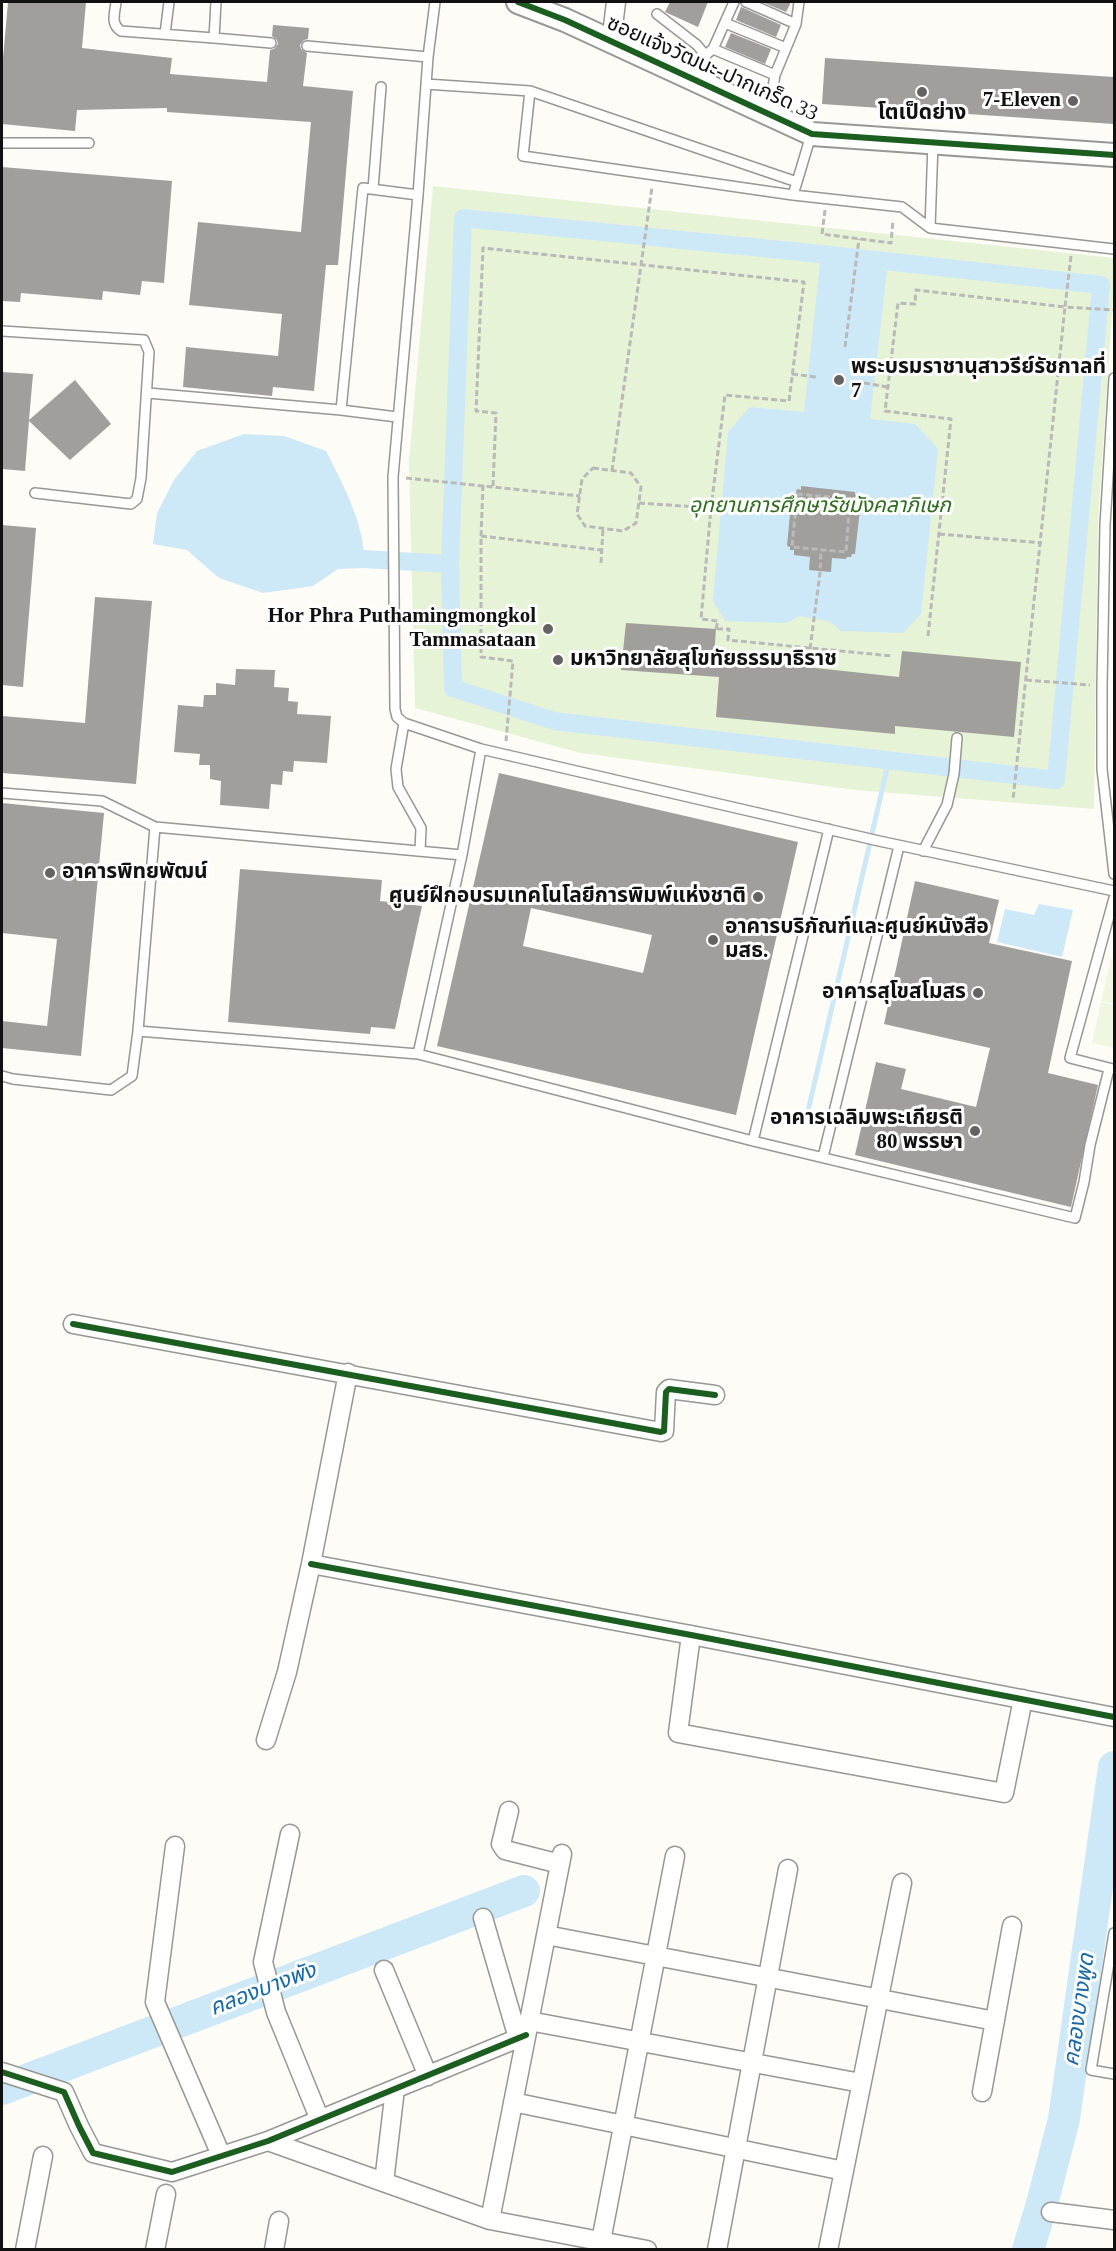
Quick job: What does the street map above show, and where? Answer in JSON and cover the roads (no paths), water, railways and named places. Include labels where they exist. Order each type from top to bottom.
[{"type":"street","name":"ซอยแจ้งวัฒนะ-ปากเกร็ด 33","points":[[518,2],[565,20],[812,134],[1114,155]]},
{"type":"street","points":[[611,43],[616,2]]},
{"type":"street","points":[[73,1324],[660,1432],[664,1431],[666,1392],[669,1389],[715,1395]]},
{"type":"street","points":[[266,1740],[287,1672],[311,1564],[348,1373]]},
{"type":"street","points":[[311,1564],[1114,1717]]},
{"type":"street","points":[[691,1635],[678,1733],[1004,1793],[1023,1699]]},
{"type":"street","points":[[490,2220],[524,2031],[561,1859],[505,1850],[501,1844],[509,1811]]},
{"type":"street","points":[[290,1834],[263,1962],[276,2012],[320,2120]]},
{"type":"street","points":[[175,1846],[155,2002],[221,2155]]},
{"type":"street","points":[[601,2241],[675,1856]]},
{"type":"street","points":[[717,2250],[788,1869]]},
{"type":"street","points":[[828,2250],[902,1882]]},
{"type":"street","points":[[483,1918],[524,2031]]},
{"type":"street","points":[[982,2092],[1012,1926]]},
{"type":"street","points":[[546,1935],[995,2021]]},
{"type":"street","points":[[384,1970],[428,2076]]},
{"type":"street","points":[[2,2072],[64,2092],[78,2126],[93,2153],[172,2172],[268,2141],[428,2076],[524,2031],[639,2042],[861,2083]]},
{"type":"street","points":[[384,2182],[395,2089]]},
{"type":"street","points":[[513,2102],[844,2170]]},
{"type":"street","points":[[268,2141],[490,2220],[647,2250]]},
{"type":"street","points":[[26,2250],[43,2156]]},
{"type":"street","points":[[155,2250],[166,2194]]},
{"type":"street","points":[[1051,2212],[1114,2220]]},
{"type":"street","points":[[274,2250],[279,2221]]},
{"type":"lane","points":[[116,2],[114,21],[116,28],[121,31],[271,43]]},
{"type":"lane","points":[[165,34],[169,2]]},
{"type":"lane","points":[[214,38],[216,2]]},
{"type":"lane","points":[[435,2],[428,57],[393,477],[395,709],[397,717],[404,723],[481,749],[899,846],[1114,891]]},
{"type":"lane","points":[[681,75],[710,53],[734,2]]},
{"type":"lane","points":[[746,2],[796,24]]},
{"type":"lane","points":[[765,113],[771,99],[775,75],[796,24],[799,2]]},
{"type":"lane","points":[[657,14],[710,53],[775,75]]},
{"type":"lane","points":[[724,23],[786,48]]},
{"type":"lane","points":[[307,46],[428,57]]},
{"type":"lane","points":[[426,84],[530,91],[797,182]]},
{"type":"lane","points":[[373,189],[381,87]]},
{"type":"lane","points":[[530,91],[523,156],[793,195],[902,207],[930,228],[1114,249]]},
{"type":"lane","points":[[793,195],[812,134]]},
{"type":"lane","points":[[2,143],[89,143]]},
{"type":"lane","points":[[930,228],[933,143]]},
{"type":"lane","points":[[341,410],[363,188],[418,195]]},
{"type":"lane","points":[[2,331],[144,340],[149,352],[148,393],[137,500],[131,504],[35,493]]},
{"type":"lane","points":[[1114,378],[1105,525],[1102,686],[1102,769],[1114,874]]},
{"type":"lane","points":[[148,393],[397,417]]},
{"type":"lane","points":[[404,723],[396,769],[398,788],[421,828],[420,851]]},
{"type":"lane","points":[[923,851],[947,805],[954,774],[957,738]]},
{"type":"lane","points":[[418,1054],[462,855],[481,749]]},
{"type":"lane","points":[[2,793],[102,801],[155,826],[462,855]]},
{"type":"lane","points":[[2,1076],[111,1090],[132,1076],[138,1031],[155,826]]},
{"type":"lane","points":[[753,1141],[829,830]]},
{"type":"lane","points":[[823,1156],[899,846]]},
{"type":"lane","points":[[138,1031],[418,1054],[753,1141],[1075,1218],[1090,1145],[1112,1069],[1070,1058],[1114,898]]},
{"type":"lane","points":[[1114,1933],[1091,2070],[1114,2074]]},
{"type":"water","points":[[821,254],[888,261],[870,419],[915,424],[938,449],[921,614],[903,633],[841,631],[829,621],[799,616],[787,623],[725,621],[713,601],[728,432],[750,407],[804,412]]},
{"type":"water","points":[[244,434],[284,436],[326,451],[358,523],[364,554],[363,568],[338,569],[313,586],[263,593],[219,578],[187,550],[153,544],[157,513],[174,480],[197,451]]},
{"type":"water","points":[[1039,904],[1073,910],[1062,957],[997,942],[1005,909],[1034,915]]},
{"type":"waterway","points":[[463,218],[1101,285],[1056,780],[554,721],[453,688],[450,564],[463,218]]},
{"type":"waterway","points":[[364,559],[450,564]]},
{"type":"waterway","points":[[805,1124],[889,760]]},
{"type":"waterway","name":"คลองบางพูด","points":[[1028,2250],[1064,2119],[1114,1767]]},
{"type":"waterway","name":"คลองบางพัง","points":[[2,2089],[524,1891]]},
{"type":"place","name":"โตเป็ดย่าง","points":[[922,92]]},
{"type":"place","name":"7-Eleven","points":[[1073,101]]},
{"type":"place","name":"พระบรมราชานุสาวรีย์รัชกาลที่ 7","points":[[839,380]]},
{"type":"place","name":"Hor Phra Puthamingmongkol Tammasataan","points":[[548,629]]},
{"type":"place","name":"มหาวิทยาลัยสุโขทัยธรรมาธิราช","points":[[558,660]]},
{"type":"place","name":"อาคารพิทยพัฒน์","points":[[50,873]]},
{"type":"place","name":"ศูนย์ฝึกอบรมเทคโนโลยีการพิมพ์แห่งชาติ","points":[[758,897]]},
{"type":"place","name":"อาคารบริภัณฑ์และศูนย์หนังสือ มสธ.","points":[[713,940]]},
{"type":"place","name":"อาคารสุโขสโมสร","points":[[978,993]]},
{"type":"place","name":"อาคารเฉลิมพระเกียรติ 80 พรรษา","points":[[975,1131]]},
{"type":"park label","name":"อุทยานการศึกษารัชมังคลาภิเษก","points":[[820,506]]}]
